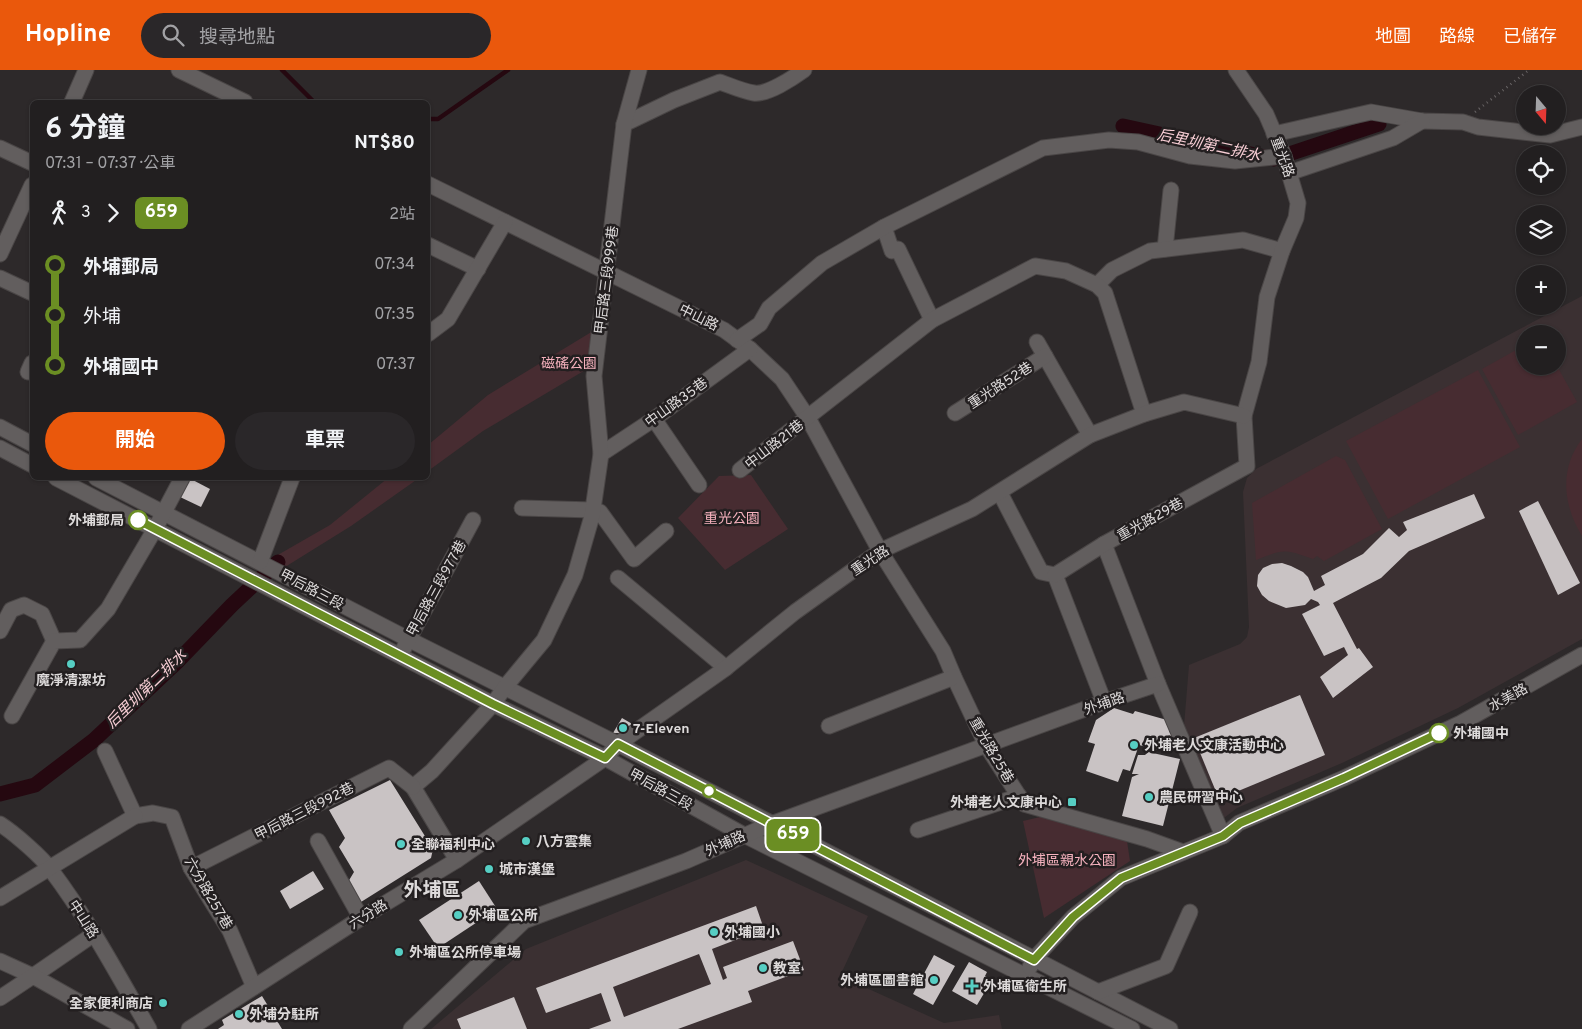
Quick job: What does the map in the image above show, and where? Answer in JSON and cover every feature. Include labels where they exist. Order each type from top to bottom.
[{"type":"street","points":[[73,100],[86,70]]},
{"type":"street","points":[[180,70],[235,100]]},
{"type":"street","name":"甲后路三段999巷","points":[[493,704],[544,640],[576,575],[593,510],[601,454],[594,376],[624,124],[639,70]]},
{"type":"street","points":[[624,124],[674,100],[720,82],[756,94],[774,88],[804,70]]},
{"type":"street","name":"重光路","points":[[1236,70],[1266,114],[1284,156],[1298,203],[1296,218],[1282,251],[1268,297],[1259,362],[1244,416],[1247,466]]},
{"type":"street","points":[[1274,134],[1371,112],[1422,121],[1463,122],[1478,127],[1550,135],[1582,127]]},
{"type":"street","points":[[1289,173],[1393,138],[1422,121]]},
{"type":"street","points":[[737,340],[760,324],[769,308],[822,263],[884,227],[1043,148],[1109,140],[1138,142],[1190,156],[1235,161],[1284,156]]},
{"type":"street","points":[[0,148],[30,162]]},
{"type":"street","name":"中山路","points":[[430,185],[724,330],[750,349],[782,379],[808,418],[880,551]]},
{"type":"street","points":[[1165,249],[1171,190]]},
{"type":"street","points":[[0,254],[28,206]]},
{"type":"street","points":[[430,332],[448,319],[505,222]]},
{"type":"street","points":[[884,227],[892,251],[898,249],[932,320]]},
{"type":"street","points":[[1097,285],[1112,270],[1150,251],[1244,240],[1282,251]]},
{"type":"street","points":[[430,246],[478,269]]},
{"type":"street","points":[[808,418],[932,320],[1035,266],[1066,271],[1097,285],[1105,293],[1144,414]]},
{"type":"street","points":[[0,278],[30,292]]},
{"type":"street","name":"重光路52巷","points":[[1036,342],[1090,436]]},
{"type":"street","name":"中山路35巷","points":[[601,454],[654,419],[750,349]]},
{"type":"street","name":"重光路52巷","points":[[955,413],[1045,356]]},
{"type":"street","name":"重光路","points":[[618,744],[726,668],[795,612],[880,551],[937,527],[1000,493],[1090,436],[1144,414],[1184,402],[1244,416]]},
{"type":"street","name":"中山路21巷","points":[[740,470],[808,418]]},
{"type":"street","points":[[654,419],[699,485]]},
{"type":"street","points":[[0,428],[30,443]]},
{"type":"street","points":[[0,448],[30,464]]},
{"type":"street","name":"重光路29巷","points":[[1055,575],[1104,544],[1247,466]]},
{"type":"street","name":"甲后路三段","points":[[60,480],[493,704],[605,758],[744,835],[1127,1028]]},
{"type":"street","name":"甲后路三段","points":[[100,480],[408,640],[618,744],[1170,1029]]},
{"type":"street","points":[[54,641],[80,640],[108,609],[155,529],[181,480]]},
{"type":"street","points":[[260,562],[291,480]]},
{"type":"street","points":[[1000,493],[1041,572],[1055,575],[1104,702]]},
{"type":"street","points":[[522,508],[593,510],[600,512],[634,559],[666,531]]},
{"type":"street","name":"甲后路三段977巷","points":[[400,656],[473,520]]},
{"type":"street","points":[[1104,544],[1158,684],[1223,836]]},
{"type":"street","name":"重光路25巷","points":[[880,551],[943,651],[986,745],[1024,804],[1147,839],[1183,852]]},
{"type":"street","points":[[618,578],[726,668]]},
{"type":"street","points":[[0,631],[11,610],[24,605],[42,614],[54,641]]},
{"type":"street","points":[[12,716],[54,641]]},
{"type":"street","name":"水美路","points":[[1026,976],[1034,960],[1073,917],[1121,878],[1223,836],[1240,823],[1344,778],[1461,723],[1582,655]]},
{"type":"street","points":[[829,726],[954,677]]},
{"type":"street","name":"外埔路","points":[[411,1029],[524,922],[686,861],[771,824],[1158,684]]},
{"type":"street","points":[[414,787],[432,772],[493,704]]},
{"type":"street","name":"六分路","points":[[188,1029],[361,918],[457,860],[605,758],[618,744]]},
{"type":"street","points":[[0,898],[135,816],[105,750]]},
{"type":"street","name":"甲后路三段992巷","points":[[191,868],[389,768],[414,787],[457,860]]},
{"type":"street","points":[[918,830],[1019,796]]},
{"type":"street","name":"六分路257巷","points":[[135,816],[153,814],[172,817],[191,868],[230,931],[254,987]]},
{"type":"street","name":"中山路","points":[[0,824],[50,868],[94,934],[149,1029]]},
{"type":"street","points":[[318,842],[361,918]]},
{"type":"street","points":[[1098,992],[1166,966],[1190,912]]},
{"type":"street","points":[[0,998],[94,934]]},
{"type":"street","points":[[0,961],[33,976],[127,1029]]},
{"type":"path","points":[[1463,122],[1529,70]]},
{"type":"shaded area","name":"外埔國中","points":[[1582,296],[1582,639],[1458,708],[1342,763],[1237,808],[1220,821],[1184,726],[1189,665],[1240,644],[1247,637],[1249,627],[1243,492],[1247,478],[1256,469],[1516,331],[1516,375],[1566,375],[1566,325],[1527,325],[1546,315],[1566,315],[1566,304]]},
{"type":"shaded area","name":"外埔國小","points":[[746,860],[868,916],[840,976],[944,1023],[999,1015],[1002,1029],[431,1029],[526,949]]},
{"type":"green space","name":"磁磘公園","points":[[593,331],[587,369],[483,431],[430,470],[430,443],[488,395]]},
{"type":"green space","points":[[1516,350],[1516,375],[1562,375],[1577,402],[1518,435],[1482,369]]},
{"type":"green space","points":[[1478,370],[1520,447],[1388,519],[1346,441]]},
{"type":"green space","points":[[1582,439],[1582,536],[1571,512],[1566,487],[1570,462]]},
{"type":"green space","points":[[1336,456],[1345,460],[1382,529],[1324,561],[1317,556],[1313,559],[1290,552],[1279,552],[1256,560],[1252,503]]},
{"type":"green space","name":"重光公園","points":[[751,475],[788,529],[725,570],[678,518],[719,476]]},
{"type":"green space","points":[[386,480],[416,480],[351,526],[285,567],[276,556],[330,525]]},
{"type":"green space","name":"外埔區親水公園","points":[[1040,817],[1127,841],[1130,861],[1044,918],[1023,821]]},
{"type":"building","points":[[188,480],[193,480],[210,489],[201,507],[180,497]]},
{"type":"building","points":[[1474,494],[1485,518],[1409,551],[1381,578],[1333,603],[1357,649],[1359,648],[1373,667],[1333,698],[1320,677],[1348,655],[1344,647],[1324,656],[1302,614],[1320,605],[1311,599],[1305,605],[1286,608],[1269,601],[1262,595],[1257,586],[1258,575],[1263,568],[1272,564],[1282,563],[1303,572],[1308,577],[1314,591],[1325,585],[1321,576],[1363,554],[1389,528],[1399,537],[1407,530],[1403,522]]},
{"type":"building","points":[[1538,501],[1580,583],[1558,595],[1519,511]]},
{"type":"building","points":[[1300,695],[1325,755],[1219,799],[1194,738]]},
{"type":"building","name":"外埔老人文康活動中心","points":[[1114,708],[1133,714],[1135,711],[1174,722],[1169,732],[1179,735],[1170,753],[1139,745],[1130,771],[1123,769],[1118,782],[1086,771],[1095,744],[1088,742],[1096,720]]},
{"type":"building","name":"7-Eleven","points":[[622,718],[634,725],[621,733],[613,733]]},
{"type":"building","name":"農民研習中心","points":[[1148,752],[1180,759],[1163,826],[1122,816],[1132,777],[1139,774],[1132,774],[1138,755],[1145,755]]},
{"type":"building","points":[[390,780],[433,849],[431,858],[361,902],[348,882],[354,872],[339,847],[345,838],[329,810]]},
{"type":"building","points":[[313,871],[324,889],[290,909],[280,891]]},
{"type":"building","name":"外埔區公所","points":[[479,881],[497,909],[438,948],[419,920]]},
{"type":"building","name":"教室","points":[[756,906],[764,929],[712,949],[723,980],[727,978],[723,967],[793,941],[804,970],[748,991],[752,1002],[678,1029],[589,1029],[611,1021],[601,993],[546,1013],[536,988]],"holes":[[[699,954],[711,984],[624,1017],[613,987]]]},
{"type":"building","name":"外埔區圖書館","points":[[934,955],[955,966],[933,1005],[913,994]]},
{"type":"building","name":"外埔區衛生所","points":[[969,962],[987,972],[985,976],[992,980],[977,1005],[952,991]]},
{"type":"building","points":[[262,996],[282,1029],[218,1029],[224,1025],[222,1020]]},
{"type":"building","points":[[514,997],[527,1029],[461,1029],[457,1019]]},
{"type":"waterway","points":[[282,70],[312,100]]},
{"type":"waterway","points":[[430,119],[438,119],[508,70]]},
{"type":"waterway","name":"后里圳第二排水","points":[[1123,126],[1274,159],[1379,124]]},
{"type":"waterway","name":"后里圳第二排水","points":[[0,794],[35,785],[94,740],[177,662],[232,605],[278,562]]},
{"type":"bus line","name":"659","points":[[138,520],[493,704],[605,758],[618,744],[1034,960],[1073,917],[1121,878],[1223,836],[1240,823],[1344,778],[1439,733]]},
{"type":"place","name":"外埔郵局","points":[[138,520]]},
{"type":"place","name":"魔淨清潔坊","points":[[71,664]]},
{"type":"place","name":"7-Eleven","points":[[623,728]]},
{"type":"place","name":"外埔國中","points":[[1439,733]]},
{"type":"place","name":"外埔老人文康活動中心","points":[[1134,745]]},
{"type":"place","name":"農民研習中心","points":[[1149,797]]},
{"type":"place","name":"外埔老人文康中心","points":[[1072,802]]},
{"type":"place","name":"八方雲集","points":[[526,841]]},
{"type":"place","name":"全聯福利中心","points":[[401,844]]},
{"type":"place","name":"城市漢堡","points":[[489,869]]},
{"type":"place","name":"外埔區公所","points":[[458,915]]},
{"type":"place","name":"外埔國小","points":[[714,932]]},
{"type":"place","name":"外埔區公所停車場","points":[[399,952]]},
{"type":"place","name":"教室","points":[[763,968]]},
{"type":"place","name":"外埔區圖書館","points":[[934,980]]},
{"type":"place","name":"外埔區衛生所","points":[[972,986]]},
{"type":"place","name":"全家便利商店","points":[[163,1003]]},
{"type":"place","name":"外埔分駐所","points":[[239,1014]]},
{"type":"district","name":"外埔區","points":[[432,889]]}]
